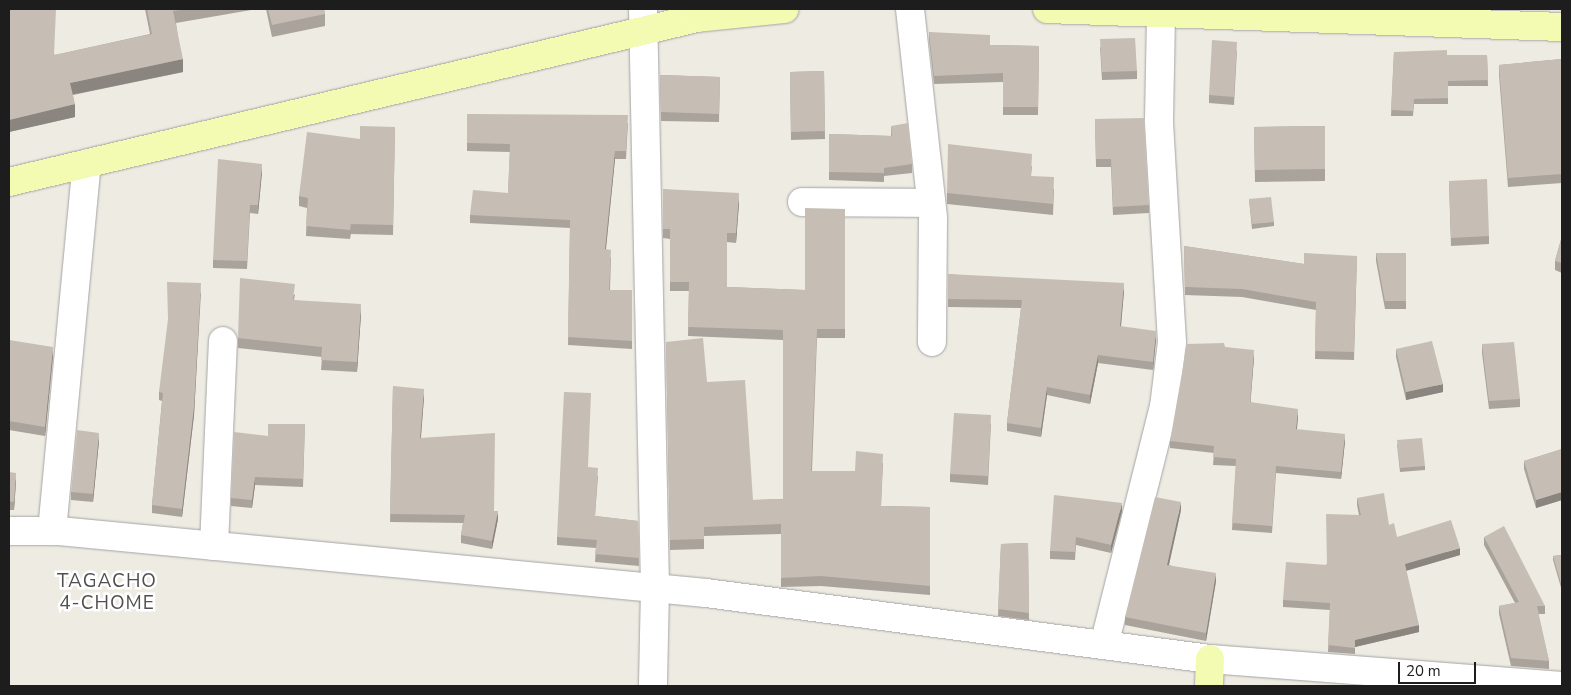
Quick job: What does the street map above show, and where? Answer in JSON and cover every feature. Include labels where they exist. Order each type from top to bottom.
[{"type":"street","points":[[9,182],[87,164],[644,20],[697,18],[785,9]]},
{"type":"street","points":[[910,9],[931,203],[932,342]]},
{"type":"street","points":[[1048,9],[1562,27]]},
{"type":"street","points":[[1104,645],[1164,407],[1172,342],[1159,129],[1160,12]]},
{"type":"street","points":[[644,20],[655,588],[653,686]]},
{"type":"street","points":[[52,531],[87,164]]},
{"type":"street","points":[[802,202],[931,203]]},
{"type":"street","points":[[214,546],[223,341]]},
{"type":"street","points":[[9,532],[52,531],[655,588],[1210,659],[1556,686]]},
{"type":"street","points":[[1209,686],[1210,659]]},
{"type":"building","points":[[9,9],[56,9],[54,55],[152,34],[147,9],[188,9],[173,11],[183,59],[70,83],[75,104],[9,120]]},
{"type":"building","points":[[268,9],[324,9],[325,14],[272,25]]},
{"type":"building","points":[[929,32],[990,35],[990,45],[1039,46],[1038,107],[1003,107],[1003,73],[934,76]]},
{"type":"building","points":[[1135,38],[1137,71],[1102,72],[1100,39]]},
{"type":"building","points":[[1212,40],[1237,42],[1234,97],[1209,95]]},
{"type":"building","points":[[1447,50],[1447,55],[1487,55],[1488,80],[1448,81],[1448,98],[1414,99],[1413,111],[1391,110],[1394,52]]},
{"type":"building","points":[[1562,59],[1562,174],[1508,178],[1499,65]]},
{"type":"building","points":[[824,71],[825,131],[791,132],[790,72]]},
{"type":"building","points":[[660,75],[720,77],[719,114],[661,112]]},
{"type":"building","points":[[467,114],[628,115],[626,151],[615,151],[605,249],[611,250],[609,290],[632,290],[632,341],[568,337],[570,220],[470,215],[473,190],[508,193],[510,144],[467,143]]},
{"type":"building","points":[[1144,118],[1149,205],[1113,207],[1111,159],[1096,159],[1095,119]]},
{"type":"building","points":[[908,123],[912,164],[884,168],[884,173],[829,172],[829,134],[892,136],[891,126]]},
{"type":"building","points":[[360,126],[395,127],[393,225],[351,224],[350,230],[306,226],[308,198],[299,196],[307,132],[360,139]]},
{"type":"building","points":[[1325,126],[1325,169],[1255,170],[1254,127]]},
{"type":"building","points":[[948,144],[1032,154],[1031,176],[1054,177],[1053,204],[947,193]]},
{"type":"building","points":[[218,159],[262,164],[258,205],[250,205],[247,261],[213,260]]},
{"type":"building","points":[[1487,179],[1489,236],[1451,238],[1449,181]]},
{"type":"building","points":[[663,189],[739,193],[736,233],[727,233],[727,287],[805,290],[805,208],[845,209],[845,329],[817,329],[811,471],[855,471],[856,451],[883,454],[881,506],[930,507],[930,586],[821,576],[781,578],[781,524],[704,527],[704,539],[670,540],[666,342],[703,338],[707,382],[745,380],[753,500],[783,499],[783,330],[688,327],[689,282],[670,282],[670,229],[663,229]]},
{"type":"building","points":[[1271,197],[1274,222],[1252,224],[1249,199]]},
{"type":"building","points":[[1562,236],[1562,263],[1555,261]]},
{"type":"building","points":[[1184,246],[1304,264],[1304,253],[1357,256],[1354,352],[1315,351],[1316,302],[1242,289],[1185,287]]},
{"type":"building","points":[[1376,253],[1406,253],[1406,301],[1385,301]]},
{"type":"building","points":[[948,274],[1124,283],[1120,326],[1156,331],[1153,362],[1098,355],[1090,395],[1047,387],[1041,428],[1007,423],[1022,300],[948,299]]},
{"type":"building","points":[[240,278],[295,284],[293,300],[361,304],[357,362],[321,360],[322,347],[238,338]]},
{"type":"building","points":[[167,282],[201,283],[194,407],[182,509],[152,505],[163,393],[159,392],[168,319]]},
{"type":"building","points":[[9,340],[53,347],[45,427],[9,421]]},
{"type":"building","points":[[1432,341],[1443,384],[1406,392],[1396,349]]},
{"type":"building","points":[[1514,342],[1520,399],[1489,401],[1482,344]]},
{"type":"building","points":[[1224,343],[1225,347],[1254,350],[1250,402],[1298,409],[1296,429],[1345,434],[1341,472],[1276,466],[1272,526],[1232,523],[1236,459],[1213,457],[1214,446],[1170,441],[1187,344]]},
{"type":"building","points":[[393,386],[424,389],[420,438],[495,433],[494,511],[498,511],[492,541],[461,535],[465,515],[390,514]]},
{"type":"building","points":[[564,392],[591,393],[588,467],[598,468],[595,516],[638,521],[639,558],[595,554],[597,540],[557,537]]},
{"type":"building","points":[[954,413],[991,415],[988,476],[950,474]]},
{"type":"building","points":[[268,424],[305,424],[303,479],[255,477],[252,500],[231,498],[234,432],[268,436]]},
{"type":"building","points":[[77,430],[99,433],[93,494],[71,492]]},
{"type":"building","points":[[1422,438],[1425,466],[1400,468],[1397,440]]},
{"type":"building","points":[[1562,449],[1562,492],[1536,500],[1524,461]]},
{"type":"building","points":[[9,472],[16,473],[14,502],[9,501]]},
{"type":"building","points":[[1384,493],[1389,525],[1394,523],[1397,537],[1451,520],[1460,548],[1405,564],[1419,625],[1355,640],[1355,648],[1328,645],[1330,603],[1283,600],[1286,562],[1327,565],[1326,514],[1361,515],[1357,498]]},
{"type":"building","points":[[1054,495],[1122,503],[1111,545],[1076,537],[1075,552],[1050,551]]},
{"type":"building","points":[[1155,497],[1181,502],[1167,565],[1216,573],[1206,633],[1125,617]]},
{"type":"building","points":[[1504,526],[1545,606],[1537,606],[1549,661],[1511,658],[1499,606],[1519,602],[1484,537]]},
{"type":"building","points":[[1028,543],[1029,613],[998,609],[1001,544]]},
{"type":"building","points":[[1562,555],[1562,587],[1553,556]]},
{"type":"district","name":"TAGACHO 4-CHOME","points":[[107,593]]}]
